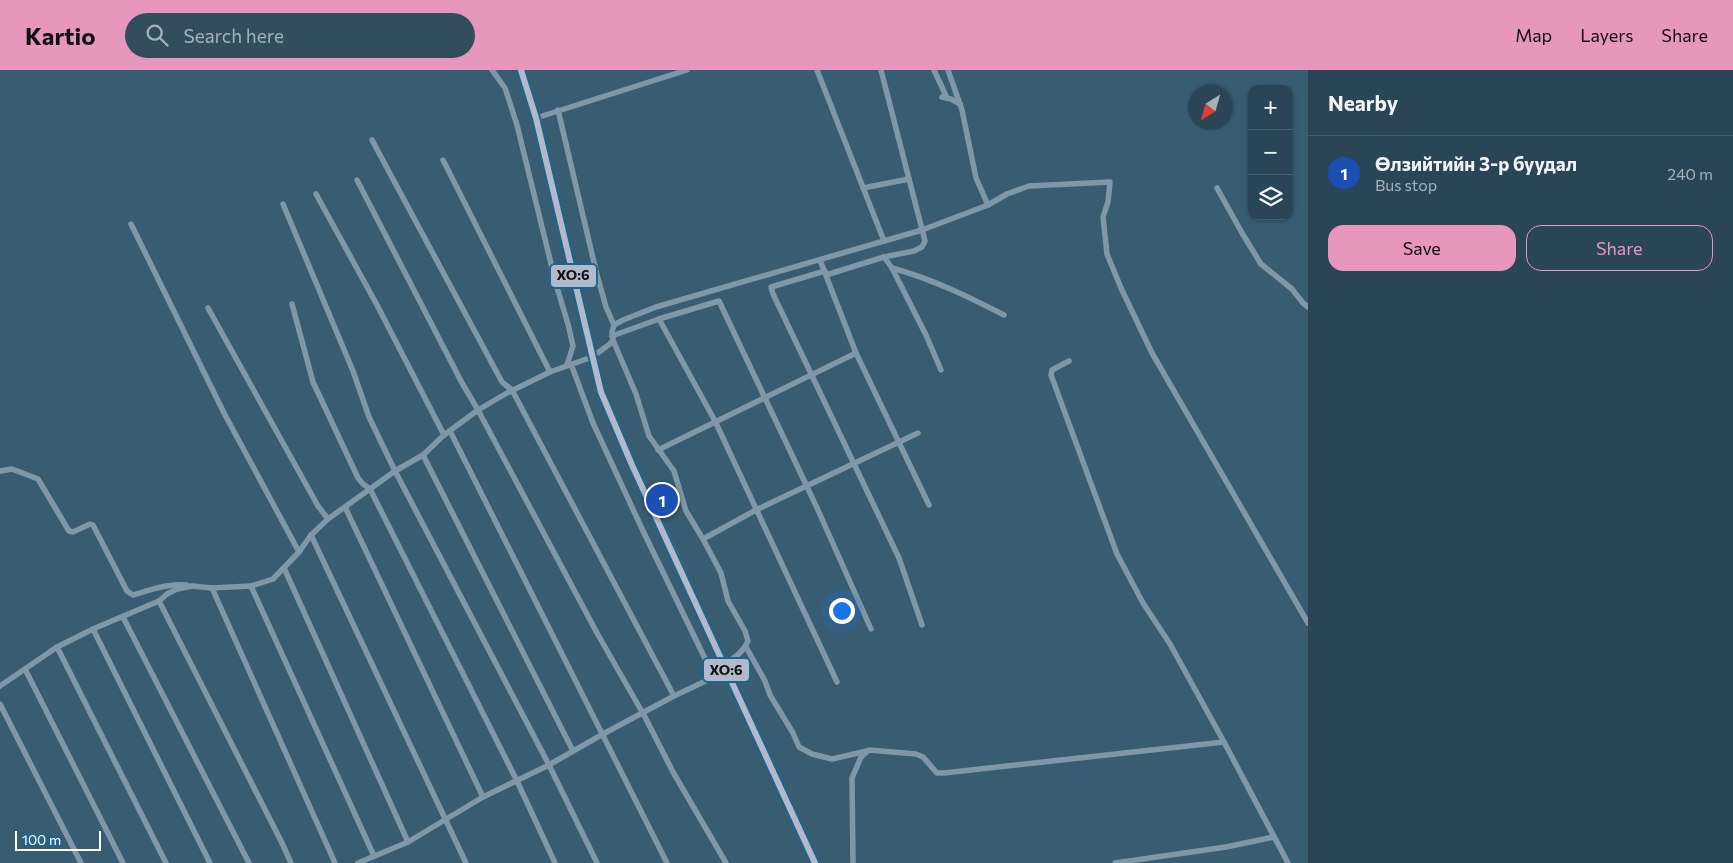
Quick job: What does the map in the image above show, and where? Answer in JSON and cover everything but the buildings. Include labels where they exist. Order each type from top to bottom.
[{"type":"main road","points":[[521,70],[536,118],[592,357],[602,392],[632,465],[815,863]]},
{"type":"street","points":[[492,70],[505,88],[518,125],[556,284],[573,346],[569,365],[644,533],[714,677]]},
{"type":"street","points":[[536,118],[688,70]]},
{"type":"street","points":[[817,70],[884,241]]},
{"type":"street","points":[[881,70],[925,241],[922,247],[914,251],[884,257],[771,287],[899,558],[922,625]]},
{"type":"street","points":[[934,70],[944,98],[960,104]]},
{"type":"street","points":[[948,70],[960,104],[976,178],[988,205]]},
{"type":"street","points":[[1,471],[12,469],[38,479],[69,531],[73,532],[90,524],[93,525],[127,592],[131,595],[180,584],[212,588],[251,586],[273,580],[299,552],[311,535],[328,519],[370,488],[422,455],[478,410],[512,390],[550,372],[592,357],[610,344],[614,325],[597,275],[558,110]]},
{"type":"street","points":[[372,140],[502,382],[512,390],[674,696]]},
{"type":"street","points":[[443,160],[550,372]]},
{"type":"street","points":[[863,188],[909,179]]},
{"type":"street","points":[[357,180],[462,384],[478,410],[673,772],[726,863]]},
{"type":"street","points":[[614,325],[656,307],[922,230],[988,205],[1007,194],[1029,186],[1110,182],[1108,202],[1103,217],[1108,254],[1121,288],[1152,353],[1308,623]]},
{"type":"street","points":[[1217,188],[1262,264],[1292,288],[1308,307]]},
{"type":"street","points":[[316,194],[377,305],[444,436]]},
{"type":"street","points":[[284,204],[353,370],[369,417],[395,471],[549,765],[597,863]]},
{"type":"street","points":[[131,224],[224,413],[299,552]]},
{"type":"street","points":[[884,257],[892,268],[942,370]]},
{"type":"street","points":[[820,260],[856,353],[900,441],[929,505]]},
{"type":"street","points":[[892,268],[920,275],[1004,315]]},
{"type":"street","points":[[612,338],[659,319],[719,301],[765,396],[871,629]]},
{"type":"street","points":[[292,304],[313,382],[358,478],[370,488],[517,781],[555,863]]},
{"type":"street","points":[[208,308],[328,519]]},
{"type":"street","points":[[659,319],[715,421],[837,682]]},
{"type":"street","points":[[612,338],[636,394],[649,436],[674,471],[686,511],[721,573],[728,601],[745,631],[748,641],[746,647],[739,655],[723,665]]},
{"type":"street","points":[[658,450],[856,353]]},
{"type":"street","points":[[1068,361],[1055,367],[1052,370],[1052,375],[1117,554],[1143,604],[1170,644],[1288,863]]},
{"type":"street","points":[[450,431],[667,863]]},
{"type":"street","points":[[703,539],[806,485],[918,433]]},
{"type":"street","points":[[422,455],[573,751]]},
{"type":"street","points":[[345,507],[482,797]]},
{"type":"street","points":[[311,535],[466,863]]},
{"type":"street","points":[[284,568],[408,842]]},
{"type":"street","points":[[0,686],[57,647],[93,629],[159,601],[177,589],[192,586]]},
{"type":"street","points":[[251,586],[374,856]]},
{"type":"street","points":[[212,588],[335,863]]},
{"type":"street","points":[[159,601],[291,863]]},
{"type":"street","points":[[123,617],[249,863]]},
{"type":"street","points":[[93,629],[210,863]]},
{"type":"street","points":[[57,647],[166,863]]},
{"type":"street","points":[[746,647],[799,747],[812,754],[832,759],[869,750],[916,754],[923,757],[937,772],[944,773],[1224,742]]},
{"type":"street","points":[[25,669],[123,863]]},
{"type":"street","points":[[358,863],[408,842],[482,797],[549,765],[674,696],[714,677],[727,673]]},
{"type":"street","points":[[0,704],[81,863]]},
{"type":"street","points":[[853,863],[852,778],[860,757],[869,750]]},
{"type":"street","points":[[1115,863],[1217,848],[1274,837]]},
{"type":"transit line","name":"ХО:6","points":[[521,70],[536,118],[601,392],[632,465],[815,863]]},
{"type":"place","name":"Өлзийтийн 3-р буудал","points":[[662,500]]}]
